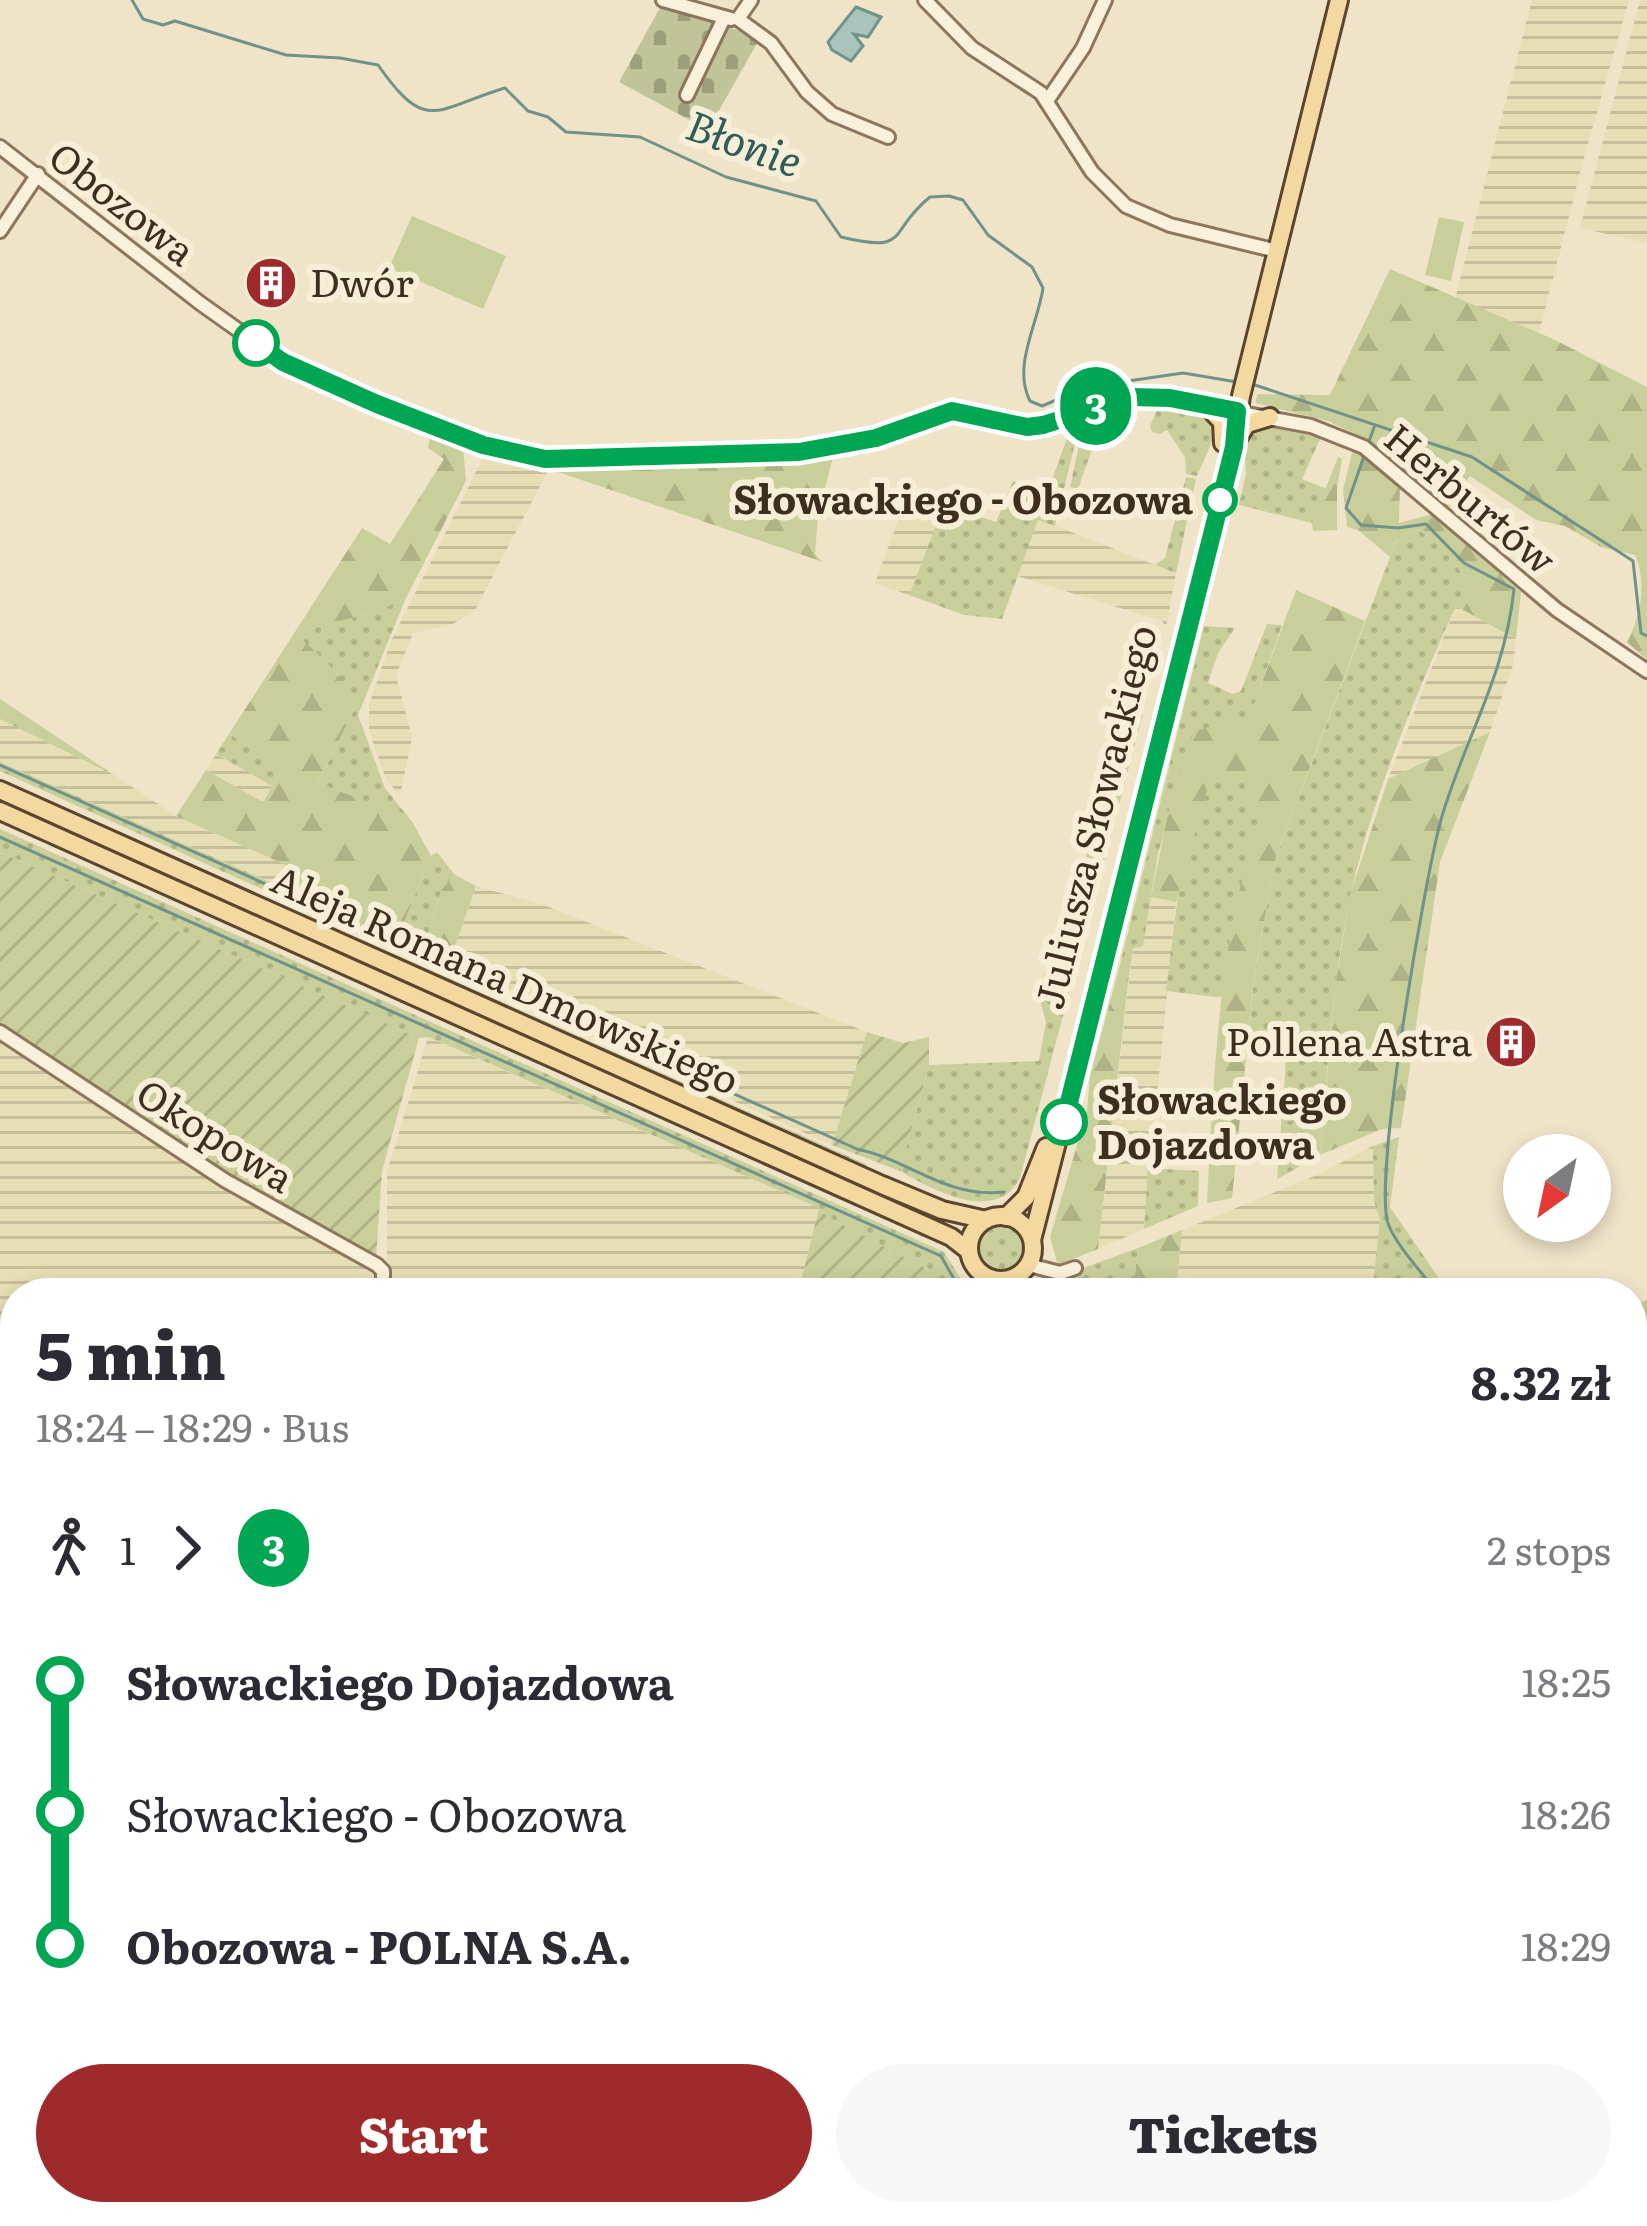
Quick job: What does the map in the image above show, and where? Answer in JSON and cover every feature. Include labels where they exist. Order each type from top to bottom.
[{"type":"main road","name":"Juliusza Słowackiego","points":[[1032,1240],[1339,0]]},
{"type":"main road","points":[[1206,405],[1222,422],[1228,446]]},
{"type":"main road","points":[[1228,446],[1246,424],[1270,417]]},
{"type":"main road","name":"Juliusza Słowackiego","points":[[1006,1217],[1022,1205],[1044,1157],[1228,446]]},
{"type":"main road","name":"Aleja Romana Dmowskiego","points":[[0,790],[925,1204],[986,1220]]},
{"type":"main road","name":"Aleja Romana Dmowskiego","points":[[0,812],[951,1237],[969,1251]]},
{"type":"main road","points":[[985,1278],[969,1251],[973,1233],[986,1220],[1006,1217],[1022,1224],[1032,1240],[1029,1264],[1018,1278]]},
{"type":"street","points":[[663,0],[731,19],[771,43],[807,92],[832,114],[888,137]]},
{"type":"street","points":[[687,95],[731,19],[751,0]]},
{"type":"street","points":[[925,0],[956,35],[1021,76],[1047,101],[1092,172],[1126,206],[1170,225],[1276,250]]},
{"type":"street","points":[[1047,101],[1083,48],[1106,0]]},
{"type":"street","name":"Obozowa","points":[[0,147],[283,362],[483,445],[545,459],[799,452],[876,438],[952,411],[1027,427],[1132,397],[1170,398],[1237,410]]},
{"type":"street","points":[[0,232],[38,174]]},
{"type":"street","name":"Herburtów","points":[[1237,410],[1335,433],[1364,447],[1557,610],[1647,671]]},
{"type":"street","name":"Okopowa","points":[[0,1032],[226,1181],[377,1265],[383,1278]]},
{"type":"street","points":[[1029,1264],[1060,1273],[1075,1268]]},
{"type":"shaded area","points":[[1532,0],[1629,0],[1539,333],[1455,299]]},
{"type":"shaded area","points":[[1640,0],[1647,0],[1647,243],[1580,228]]},
{"type":"shaded area","points":[[491,454],[549,465],[549,469],[475,610],[453,624],[413,633],[396,675],[412,738],[400,796],[386,779],[369,730],[369,705],[391,641],[482,460]]},
{"type":"shaded area","points":[[908,494],[944,505],[909,595],[875,583]]},
{"type":"shaded area","points":[[1038,519],[1176,573],[1166,627],[1162,621],[1017,576]]},
{"type":"shaded area","points":[[1456,606],[1516,639],[1513,665],[1490,732],[1388,779]]},
{"type":"shaded area","points":[[0,719],[114,775],[176,816],[289,866],[281,887],[0,762]]},
{"type":"shaded area","points":[[216,754],[272,786],[263,802],[206,770]]},
{"type":"shaded area","points":[[476,886],[541,904],[867,1032],[832,1145],[446,972]]},
{"type":"shaded area","points":[[1151,897],[1176,902],[1144,1229],[1098,1249],[1133,947],[1143,945]]},
{"type":"shaded area","points":[[428,1037],[819,1208],[802,1278],[387,1278],[387,1172]]},
{"type":"shaded area","points":[[0,1038],[190,1166],[377,1275],[377,1278],[0,1278]]},
{"type":"shaded area","points":[[1373,1146],[1374,1202],[1380,1219],[1374,1278],[1177,1278],[1182,1230],[1319,1174]]},
{"type":"green space","points":[[662,4],[760,38],[708,130],[619,82]]},
{"type":"green space","points":[[412,216],[506,256],[483,309],[389,268]]},
{"type":"green space","points":[[1439,217],[1464,222],[1451,281],[1425,275]]},
{"type":"green space","points":[[1390,269],[1553,339],[1647,387],[1647,660],[1627,642],[1641,599],[1635,555],[1601,547],[1565,526],[1536,520],[1470,476],[1447,508],[1372,442],[1328,421],[1255,403],[1258,394],[1330,395]]},
{"type":"green space","points":[[1160,404],[1207,417],[1212,424],[1211,443],[1197,476],[1186,474],[1185,457],[1167,430],[1152,432]]},
{"type":"green space","points":[[1104,410],[1110,419],[1102,446],[1092,449],[1078,489],[1070,487],[1083,426],[1093,413]]},
{"type":"green space","points":[[1080,423],[1055,526],[1038,520],[1002,619],[964,615],[909,595],[944,505],[996,522],[1013,481],[1048,491],[1072,424]]},
{"type":"green space","points":[[1271,425],[1321,437],[1302,479],[1327,489],[1312,523],[1239,505],[1246,473],[1244,442],[1250,432]]},
{"type":"green space","points":[[438,435],[463,446],[466,481],[406,598],[377,611],[295,633],[339,676],[355,708],[318,783],[401,815],[413,823],[431,856],[393,949],[277,896],[288,866],[176,816],[206,770],[263,802],[284,766],[229,734],[362,528],[390,544],[444,459],[428,448],[430,437]]},
{"type":"green space","points":[[1353,449],[1400,485],[1399,523],[1433,514],[1521,592],[1516,639],[1456,606],[1468,580],[1436,540],[1418,530],[1398,536],[1390,557],[1358,530],[1347,527],[1343,490]]},
{"type":"green space","points":[[834,453],[818,516],[815,554],[823,562],[549,469],[549,465],[728,465]]},
{"type":"green space","points":[[1338,457],[1342,459],[1337,530],[1313,531],[1312,523]]},
{"type":"green space","points":[[1186,477],[1196,479],[1176,573],[1155,565],[1165,558]]},
{"type":"green space","points":[[1418,530],[1436,540],[1468,580],[1400,737],[1359,860],[1339,962],[1320,1155],[1277,1179],[1287,1048],[1248,1044],[1275,860],[1398,536]]},
{"type":"green space","points":[[1296,590],[1365,621],[1275,860],[1254,979],[1232,1198],[1207,1203],[1227,960],[1260,818],[1242,780],[1210,779],[1176,902],[1151,897],[1170,804],[1194,731],[1249,718]]},
{"type":"green space","points":[[406,598],[358,715],[385,788],[413,823],[318,783],[355,708],[338,674],[294,633],[377,611]]},
{"type":"green space","points":[[1267,624],[1282,625],[1249,719],[1194,732],[1158,854],[1143,946],[1133,948],[1129,975],[1117,976],[1204,626],[1235,628],[1218,653],[1208,683],[1233,694],[1241,691]]},
{"type":"green space","points":[[0,699],[114,775],[0,719]]},
{"type":"green space","points":[[1143,714],[1020,1178],[1009,1192],[980,1201],[929,1187],[900,1171],[929,1065],[1039,1061],[1046,1022],[1038,993],[1129,723]]},
{"type":"green space","points":[[1490,732],[1440,862],[1401,1128],[1382,1129],[1320,1155],[1335,989],[1350,895],[1388,779]]},
{"type":"green space","points":[[229,734],[284,766],[272,786],[216,754]]},
{"type":"green space","points":[[0,762],[281,887],[277,896],[0,771]]},
{"type":"green space","points":[[1210,778],[1242,780],[1261,818],[1238,906],[1224,996],[1216,997],[1166,991],[1178,894]]},
{"type":"green space","points":[[0,779],[866,1164],[867,1168],[0,784]]},
{"type":"green space","points":[[0,796],[941,1217],[938,1225],[0,805]]},
{"type":"green space","points":[[0,818],[933,1236],[928,1239],[0,823]]},
{"type":"green space","points":[[0,829],[944,1252],[961,1278],[930,1278],[929,1270],[819,1208],[0,852]]},
{"type":"green space","points":[[0,852],[419,1038],[382,1171],[376,1257],[368,1258],[212,1169],[0,1028]]},
{"type":"green space","points":[[437,852],[455,875],[442,889],[420,960],[393,949],[431,856]]},
{"type":"green space","points":[[455,875],[476,886],[446,972],[420,960],[442,889]]},
{"type":"green space","points":[[1129,975],[1098,1249],[1058,1265],[1050,1237],[1087,1111],[1090,1076],[1117,976]]},
{"type":"green space","points":[[867,1032],[903,1043],[929,1037],[929,1065],[900,1171],[832,1145]]},
{"type":"green space","points":[[1399,1137],[1390,1207],[1439,1278],[1374,1278],[1380,1219],[1374,1202],[1373,1146]]},
{"type":"green space","points":[[1148,1168],[1199,1171],[1198,1206],[1144,1229]]},
{"type":"green space","points":[[819,1208],[929,1270],[930,1278],[802,1278]]},
{"type":"green space","points":[[1000,1225],[1017,1232],[1024,1249],[1017,1266],[1000,1273],[983,1266],[976,1249],[983,1232]]},
{"type":"green space","points":[[1182,1230],[1177,1278],[1135,1278],[1138,1248]]},
{"type":"green space","points":[[1138,1248],[1135,1278],[1056,1278]]},
{"type":"water","points":[[856,7],[881,17],[868,37],[854,34],[863,46],[851,61],[832,50],[828,42]]},
{"type":"waterway","name":"Błonie","points":[[132,0],[143,19],[163,25],[175,21],[286,55],[378,65],[421,109],[447,108],[505,88],[528,111],[548,117],[566,132],[640,137],[726,177],[816,201],[841,237],[889,241],[930,197],[963,200],[988,235],[1032,267],[1043,288],[1024,374],[1030,401],[1042,406],[1087,387],[1183,373],[1237,382]]},
{"type":"waterway","name":"Błonie","points":[[1252,384],[1472,457],[1633,561],[1641,633],[1647,636]]},
{"type":"waterway","points":[[1368,444],[1375,425]]},
{"type":"waterway","points":[[1365,453],[1346,508],[1361,525],[1426,524],[1464,563],[1514,589],[1502,650],[1434,848],[1394,1093],[1385,1199],[1389,1226],[1425,1278]]},
{"type":"waterway","points":[[0,765],[857,1149],[964,1190],[1004,1192]]},
{"type":"waterway","points":[[0,837],[941,1256],[953,1278]]},
{"type":"bus line","name":"3","points":[[256,343],[283,362],[377,404],[483,445],[545,459],[799,452],[876,438],[952,411],[1027,427],[1132,397],[1170,398],[1237,411],[1234,447],[1064,1122]]},
{"type":"place","name":"Dwór","points":[[271,283]]},
{"type":"place","name":"Słowackiego - Obozowa","points":[[1220,500]]},
{"type":"place","name":"Pollena Astra","points":[[1511,1042]]},
{"type":"place","name":"Słowackiego Dojazdowa","points":[[1064,1122]]}]
